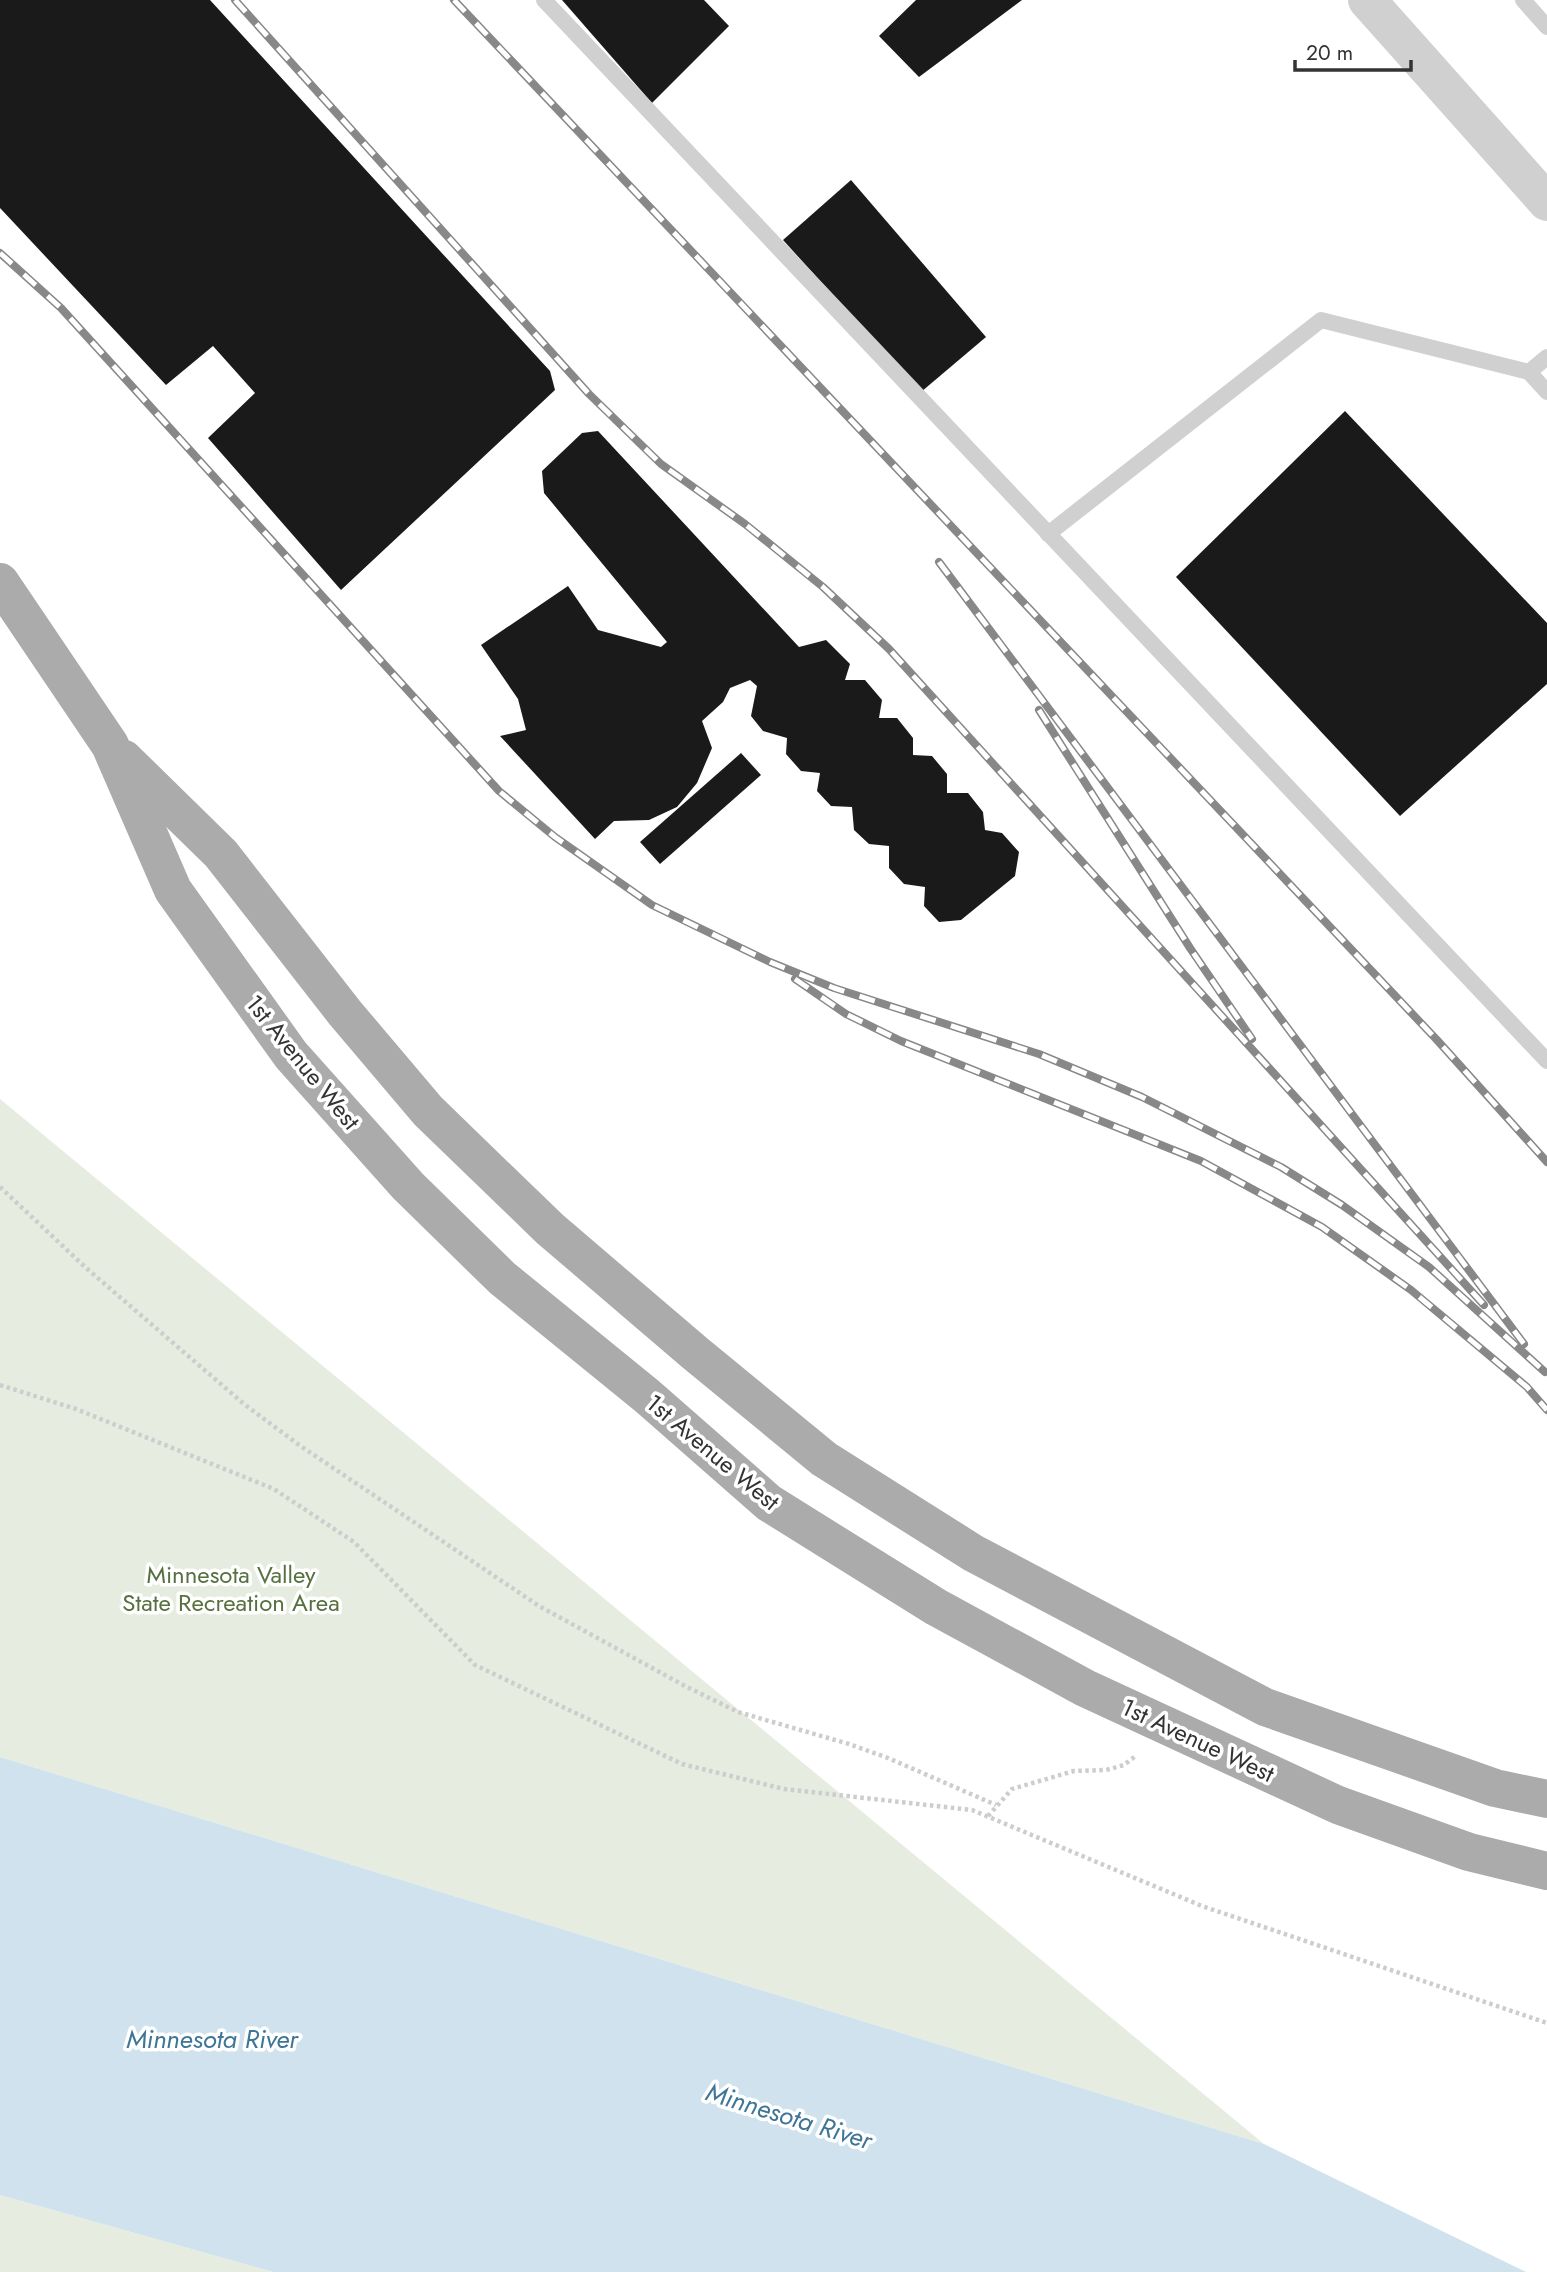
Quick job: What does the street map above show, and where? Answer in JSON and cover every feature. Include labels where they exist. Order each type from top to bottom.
[{"type":"main road","name":"1st Avenue West","points":[[0,582],[110,746],[173,890],[290,1055],[408,1186],[502,1278],[647,1396],[769,1503],[936,1607],[1086,1688],[1338,1805],[1469,1852],[1547,1871]]},
{"type":"main road","name":"1st Avenue West","points":[[110,746],[221,854],[345,1013],[428,1111],[550,1229],[824,1459],[973,1553],[1265,1707],[1496,1788],[1547,1799]]},
{"type":"street","points":[[1367,0],[1547,202]]},
{"type":"lane","points":[[544,0],[1547,1061]]},
{"type":"lane","points":[[1523,0],[1547,27]]},
{"type":"lane","points":[[1048,534],[1321,320],[1529,372],[1547,392]]},
{"type":"lane","points":[[1529,372],[1547,357]]},
{"type":"path","points":[[0,1187],[85,1267],[244,1404],[299,1445],[539,1606],[738,1712],[888,1758],[996,1805]]},
{"type":"path","points":[[0,1385],[76,1409],[274,1489],[355,1542],[475,1665],[682,1764],[784,1789],[972,1810],[1202,1906],[1547,2023]]},
{"type":"path","points":[[988,1816],[1012,1789],[1074,1771],[1106,1770],[1124,1765],[1137,1755]]},
{"type":"green space","name":"Minnesota Valley State Recreation Area","points":[[0,1099],[1264,2144],[0,1757]]},
{"type":"green space","points":[[0,2195],[273,2272],[0,2272]]},
{"type":"water","name":"Minnesota River","points":[[0,1757],[1264,2144],[1526,2272],[273,2272],[0,2195]]},
{"type":"building","points":[[0,0],[210,0],[550,371],[555,390],[341,590],[208,438],[255,393],[213,346],[166,385],[0,208]]},
{"type":"building","points":[[562,0],[704,0],[729,26],[652,103]]},
{"type":"building","points":[[916,0],[1022,0],[919,77],[879,36]]},
{"type":"building","points":[[851,180],[986,337],[921,392],[783,240]]},
{"type":"building","points":[[1345,411],[1547,623],[1547,684],[1400,816],[1176,577]]},
{"type":"building","points":[[598,431],[799,647],[826,640],[850,664],[845,680],[865,680],[882,700],[879,718],[897,718],[913,738],[913,755],[932,756],[947,774],[947,793],[968,793],[983,812],[985,830],[1002,833],[1019,852],[1015,876],[961,920],[939,922],[924,906],[925,887],[904,884],[889,868],[889,846],[869,844],[854,830],[852,807],[831,806],[817,791],[820,773],[801,771],[786,754],[787,738],[763,731],[751,716],[757,686],[750,680],[730,688],[723,702],[702,721],[712,748],[697,783],[677,807],[649,820],[614,821],[595,839],[500,736],[526,730],[518,699],[481,645],[568,586],[598,630],[661,647],[667,642],[544,493],[542,471],[582,433]]},
{"type":"building","points":[[741,753],[761,775],[660,864],[640,842]]},
{"type":"railway","points":[[235,0],[589,394],[661,464],[745,524],[823,587],[889,649],[1484,1305]]},
{"type":"railway","points":[[454,0],[1437,1040],[1547,1162]]},
{"type":"railway","points":[[0,253],[61,308],[499,791],[555,837],[652,905],[770,962],[834,988],[1039,1054],[1142,1097],[1281,1167],[1342,1205],[1429,1267],[1545,1372]]},
{"type":"railway","points":[[939,562],[1524,1344]]},
{"type":"railway","points":[[1039,710],[1190,948],[1252,1039]]},
{"type":"railway","points":[[795,979],[846,1014],[901,1041],[1201,1161],[1322,1227],[1411,1290],[1527,1387],[1547,1410]]}]
